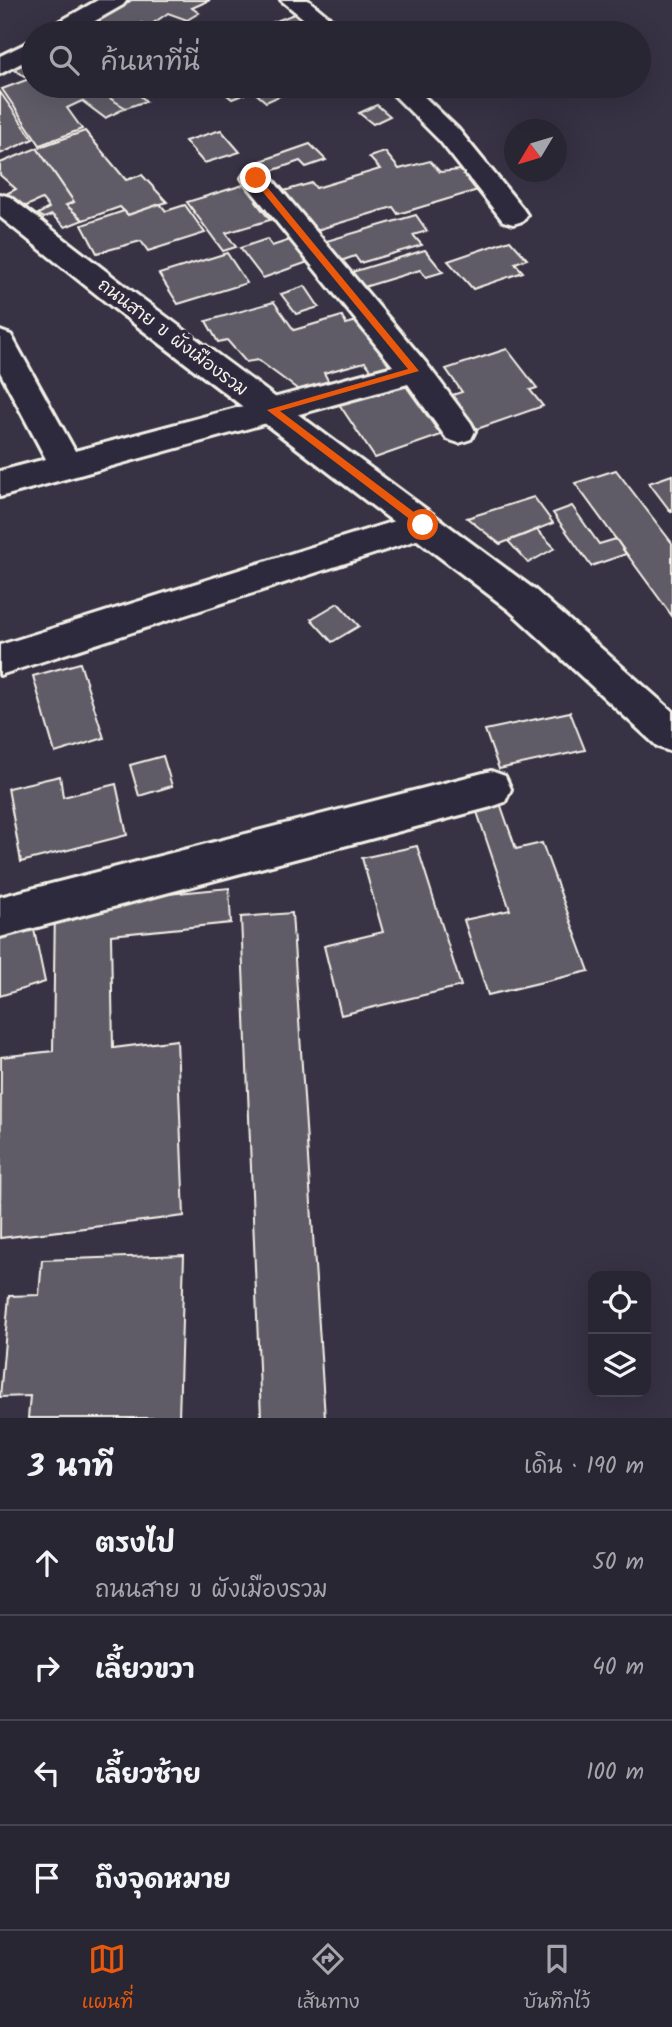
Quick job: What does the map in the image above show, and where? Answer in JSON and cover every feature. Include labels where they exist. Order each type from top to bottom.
[{"type":"main road","points":[[78,21],[115,0]]},
{"type":"main road","points":[[293,0],[320,21]]},
{"type":"main road","points":[[0,66],[21,54]]},
{"type":"main road","points":[[410,98],[449,135],[513,215]]},
{"type":"main road","points":[[256,178],[415,371],[459,431]]},
{"type":"main road","name":"ถนนสาย ข ผังเมืองรวม","points":[[0,203],[122,299],[522,600],[672,735]]},
{"type":"main road","points":[[0,342],[66,466]]},
{"type":"main road","points":[[0,484],[415,371]]},
{"type":"main road","points":[[0,660],[423,525]]},
{"type":"main road","points":[[0,918],[491,789]]},
{"type":"building","points":[[132,0],[210,0],[192,8],[199,13],[187,20],[168,13],[156,21],[95,21]]},
{"type":"building","points":[[294,14],[304,21],[276,21]]},
{"type":"building","points":[[21,65],[21,74],[13,69]]},
{"type":"building","points":[[21,82],[21,98],[110,98],[126,108],[105,118],[82,101],[67,108],[82,129],[40,145],[2,89]]},
{"type":"building","points":[[0,92],[33,139],[0,154]]},
{"type":"building","points":[[110,98],[143,98],[146,101],[126,108]]},
{"type":"building","points":[[377,105],[390,116],[373,124],[359,113]]},
{"type":"building","points":[[221,130],[240,152],[204,163],[185,141]]},
{"type":"building","points":[[85,131],[126,180],[142,175],[167,202],[128,215],[120,207],[83,220],[66,205],[74,202],[37,148]]},
{"type":"building","points":[[310,144],[326,160],[306,167],[300,161],[271,171],[261,161]]},
{"type":"building","points":[[37,148],[74,202],[66,205],[83,220],[65,227],[52,215],[44,218],[38,214],[49,208],[42,199],[24,207],[6,194],[16,189],[0,175],[0,163]]},
{"type":"building","points":[[385,152],[399,169],[430,161],[440,172],[460,170],[478,190],[398,214],[393,207],[310,232],[280,192],[312,183],[316,188],[380,169],[369,157]]},
{"type":"building","points":[[250,183],[263,199],[256,202],[270,220],[226,233],[236,247],[223,251],[187,202]]},
{"type":"building","points":[[160,204],[166,211],[185,205],[205,233],[148,251],[141,241],[97,253],[82,225],[124,211],[128,215]]},
{"type":"building","points":[[416,215],[427,231],[413,235],[422,245],[360,263],[355,256],[338,262],[323,242]]},
{"type":"building","points":[[267,239],[272,246],[290,240],[308,262],[263,278],[240,248]]},
{"type":"building","points":[[510,240],[527,259],[515,263],[523,272],[473,289],[448,261]]},
{"type":"building","points":[[425,250],[443,272],[426,277],[420,270],[364,287],[352,272]]},
{"type":"building","points":[[227,253],[247,283],[178,304],[159,274]]},
{"type":"building","points":[[305,286],[319,307],[296,314],[281,294]]},
{"type":"building","points":[[274,302],[294,330],[342,316],[346,324],[361,320],[396,365],[373,372],[365,362],[324,373],[331,386],[304,394],[258,360],[246,362],[227,340],[218,342],[206,321]]},
{"type":"building","points":[[507,349],[537,388],[530,390],[543,406],[477,429],[452,395],[462,392],[446,369]]},
{"type":"building","points":[[403,382],[441,435],[375,458],[339,404]]},
{"type":"building","points":[[616,470],[672,543],[672,616],[575,483]]},
{"type":"building","points":[[672,475],[672,511],[671,512],[649,483]]},
{"type":"building","points":[[534,497],[553,523],[500,544],[467,518]]},
{"type":"building","points":[[572,506],[599,544],[616,539],[626,554],[591,566],[553,513]]},
{"type":"building","points":[[537,530],[555,548],[528,563],[508,541]]},
{"type":"building","points":[[338,603],[359,626],[332,642],[311,619]]},
{"type":"building","points":[[80,663],[104,738],[55,753],[33,676]]},
{"type":"building","points":[[570,712],[585,750],[499,769],[485,730]]},
{"type":"building","points":[[163,756],[172,786],[139,796],[130,765]]},
{"type":"building","points":[[60,776],[63,797],[116,784],[127,835],[21,862],[8,788]]},
{"type":"building","points":[[500,803],[516,849],[542,843],[589,971],[488,995],[464,920],[510,910],[476,809]]},
{"type":"building","points":[[417,846],[461,986],[341,1015],[324,946],[383,932],[362,858]]},
{"type":"building","points":[[229,888],[231,923],[111,935],[113,1048],[177,1040],[184,1216],[0,1238],[1,1057],[53,1051],[55,905]]},
{"type":"building","points":[[292,913],[325,1418],[261,1418],[241,917]]},
{"type":"building","points":[[32,920],[45,982],[0,996],[0,930]]},
{"type":"building","points":[[184,1255],[179,1418],[28,1418],[30,1396],[0,1397],[9,1296],[39,1295],[42,1260]]},
{"type":"route","points":[[256,178],[415,371],[271,410],[423,525]]}]
